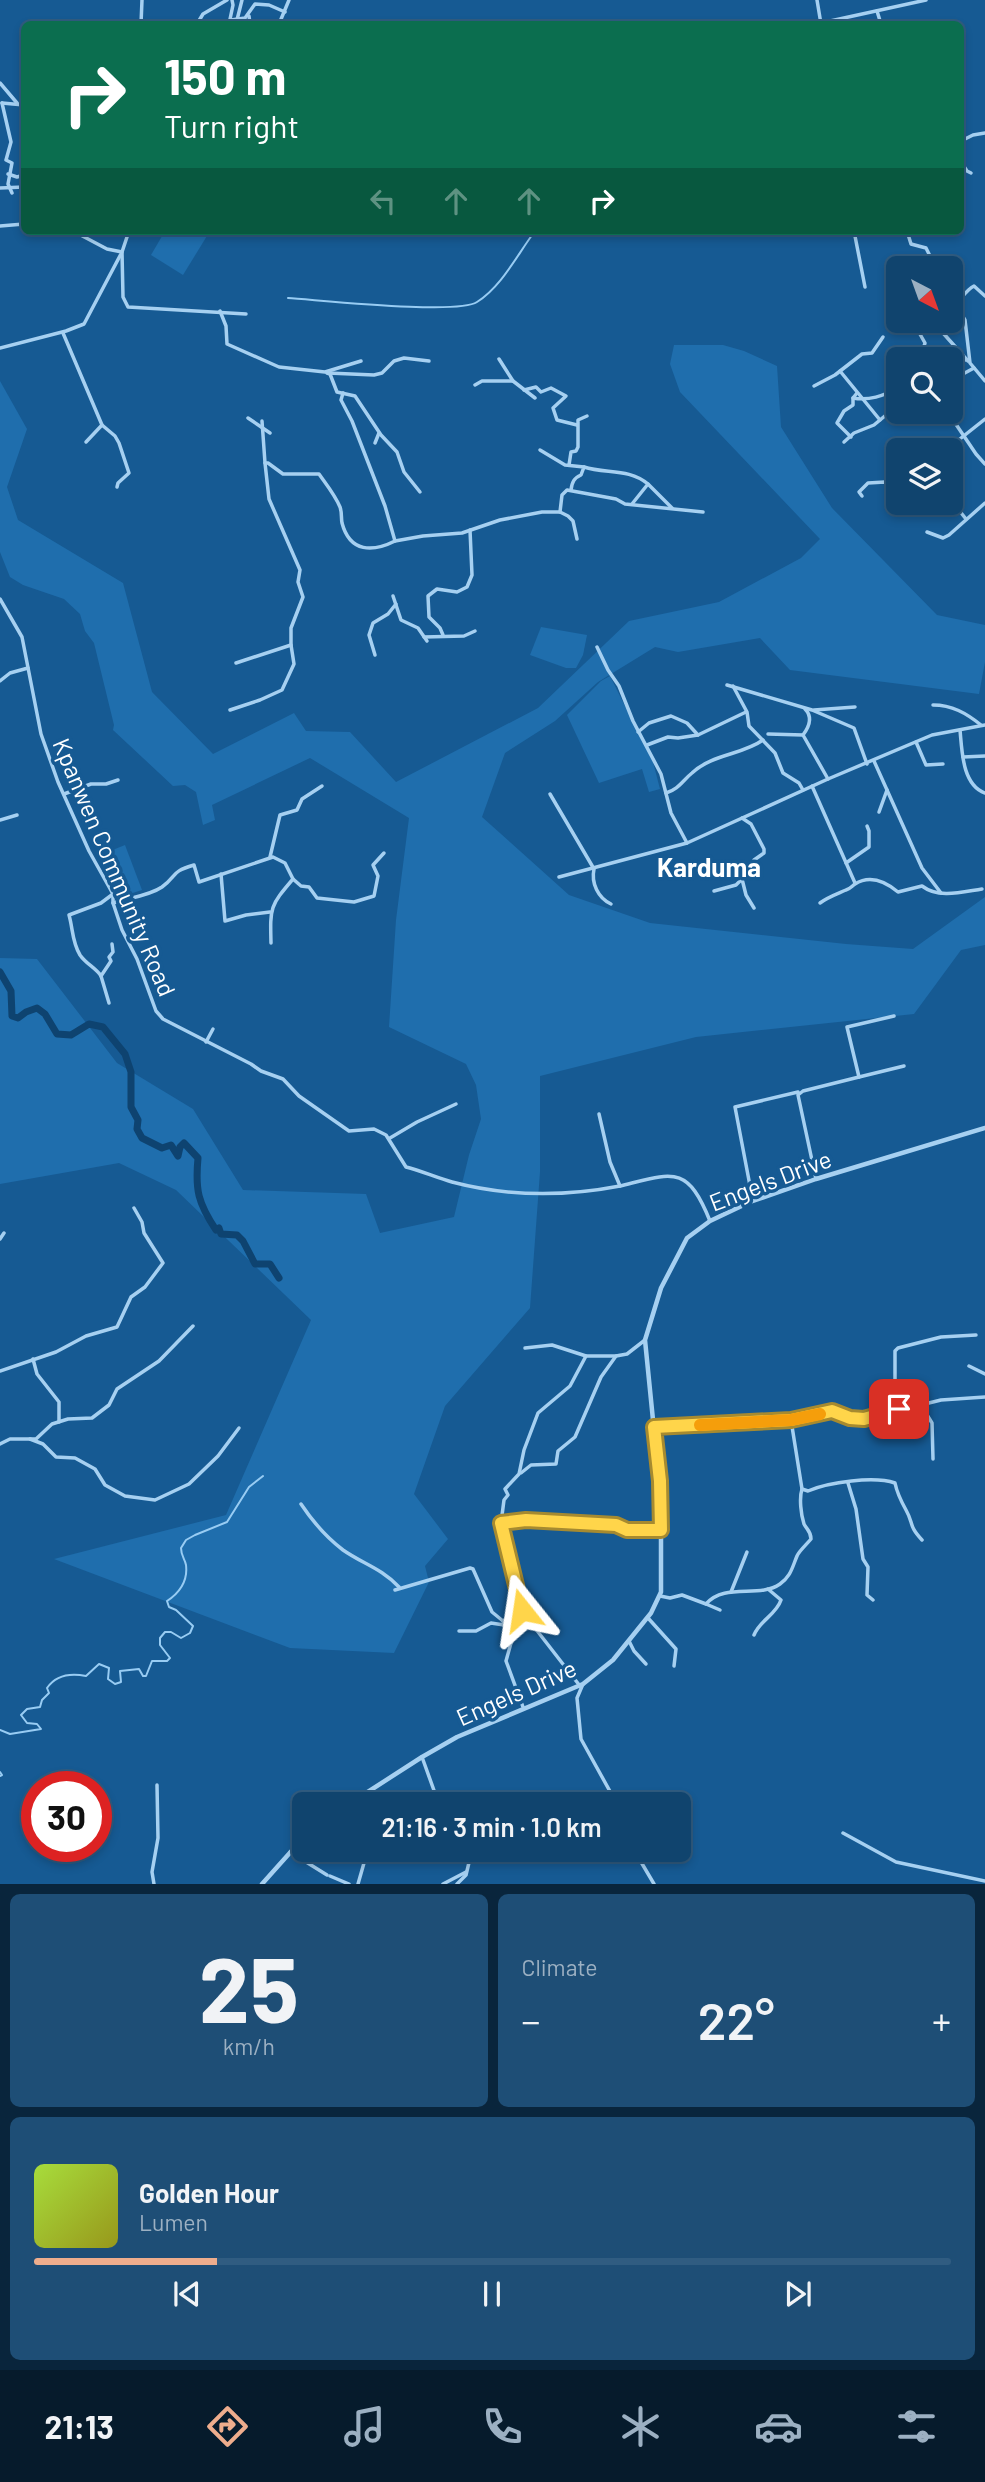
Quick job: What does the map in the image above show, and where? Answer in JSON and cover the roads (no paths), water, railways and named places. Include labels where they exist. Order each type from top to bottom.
[{"type":"street","points":[[141,21],[142,0]]},
{"type":"street","points":[[198,21],[203,14],[229,0],[230,21]]},
{"type":"street","points":[[237,20],[242,0]]},
{"type":"street","points":[[280,21],[289,0]]},
{"type":"street","points":[[817,0],[820,21]]},
{"type":"street","points":[[834,21],[926,0]]},
{"type":"street","points":[[234,21],[245,18],[255,4],[269,5],[285,12]]},
{"type":"street","points":[[877,11],[880,21]]},
{"type":"street","points":[[248,14],[249,21]]},
{"type":"street","points":[[0,83],[17,103]]},
{"type":"street","points":[[12,193],[8,174],[12,163],[6,160],[11,142],[1,103],[21,104]]},
{"type":"street","points":[[964,140],[985,133]]},
{"type":"street","points":[[964,165],[971,173]]},
{"type":"street","points":[[8,174],[21,176]]},
{"type":"street","points":[[0,188],[21,187]]},
{"type":"street","points":[[0,226],[21,224]]},
{"type":"street","points":[[81,235],[122,252]]},
{"type":"street","points":[[0,348],[84,324],[130,235]]},
{"type":"street","points":[[855,235],[864,287]]},
{"type":"street","points":[[908,235],[911,244],[926,248],[932,256]]},
{"type":"street","points":[[122,252],[123,297],[128,307],[246,314]]},
{"type":"street","points":[[963,297],[974,286],[985,296]]},
{"type":"street","points":[[220,312],[226,326],[227,344],[279,367],[374,375],[382,373],[394,361],[404,358],[429,361]]},
{"type":"street","points":[[963,317],[970,363]]},
{"type":"street","points":[[63,332],[102,425],[119,443],[129,473],[118,482],[117,487]]},
{"type":"street","points":[[943,333],[985,381]]},
{"type":"street","points":[[814,386],[862,354],[872,354],[883,338]]},
{"type":"street","points":[[499,359],[513,381],[535,398]]},
{"type":"street","points":[[963,360],[970,363]]},
{"type":"street","points":[[325,372],[361,361]]},
{"type":"street","points":[[963,374],[974,368]]},
{"type":"street","points":[[840,371],[880,419]]},
{"type":"street","points":[[325,372],[330,374],[337,392],[355,396],[397,452],[404,472],[420,492]]},
{"type":"street","points":[[475,385],[482,381],[513,381]]},
{"type":"street","points":[[524,390],[536,387],[541,392],[551,388],[566,396],[553,408],[553,413],[557,420],[577,425]]},
{"type":"street","points":[[851,437],[838,423],[844,411],[853,405],[853,398],[858,392]]},
{"type":"street","points":[[343,393],[341,400],[385,506],[395,541]]},
{"type":"street","points":[[853,398],[864,400],[886,394]]},
{"type":"street","points":[[347,410],[356,415]]},
{"type":"street","points":[[844,442],[886,414]]},
{"type":"street","points":[[568,466],[571,452],[578,447],[579,418],[587,416]]},
{"type":"street","points":[[248,418],[270,433]]},
{"type":"street","points":[[960,438],[985,419]]},
{"type":"street","points":[[230,710],[260,701],[282,690],[295,664],[291,628],[303,597],[298,582],[300,570],[269,499],[262,421]]},
{"type":"street","points":[[956,424],[985,464]]},
{"type":"street","points":[[86,442],[102,425]]},
{"type":"street","points":[[374,443],[379,431]]},
{"type":"street","points":[[540,450],[568,466],[622,471],[640,477],[672,508]]},
{"type":"street","points":[[265,464],[268,463],[283,474],[319,474],[341,508],[342,525],[356,544],[366,548],[377,550],[395,541],[470,530],[533,513],[560,512],[573,522],[577,539]]},
{"type":"street","points":[[571,490],[572,483],[581,475],[584,467]]},
{"type":"street","points":[[862,496],[859,492],[868,483],[886,482]]},
{"type":"street","points":[[632,504],[648,484]]},
{"type":"street","points":[[560,512],[562,495],[567,490],[616,499],[625,504],[704,512]]},
{"type":"street","points":[[927,532],[943,538],[949,535],[985,503]]},
{"type":"street","points":[[963,515],[966,519]]},
{"type":"street","points":[[443,635],[429,617],[428,596],[437,589],[457,592],[467,587],[472,575],[470,530]]},
{"type":"street","points":[[393,596],[401,620],[418,628],[426,639],[443,635],[464,636],[475,631]]},
{"type":"street","name":"Kpanwen Community Road","points":[[0,599],[22,637],[41,734],[89,851],[113,894],[113,903],[122,930],[137,958],[156,1011],[163,1019],[261,1071],[283,1079],[299,1096],[349,1131],[374,1129],[390,1138]]},
{"type":"street","points":[[374,655],[369,635],[373,623],[388,614],[396,604]]},
{"type":"street","points":[[236,663],[291,645]]},
{"type":"street","points":[[597,647],[661,774],[671,813],[687,843]]},
{"type":"street","points":[[0,681],[10,673],[28,668]]},
{"type":"street","points":[[727,685],[804,709],[855,707]]},
{"type":"street","points":[[733,686],[747,712],[749,726],[775,753],[783,773],[799,783],[803,790]]},
{"type":"street","points":[[933,705],[946,705],[983,725]]},
{"type":"street","points":[[803,735],[810,720],[804,709]]},
{"type":"street","points":[[812,710],[854,728],[867,764]]},
{"type":"street","points":[[647,745],[668,737],[698,735],[747,712]]},
{"type":"street","points":[[638,732],[649,723],[671,716],[687,723],[698,735]]},
{"type":"street","points":[[559,877],[687,843],[811,786],[932,735],[983,725]]},
{"type":"street","points":[[960,730],[968,776],[975,788],[985,793]]},
{"type":"street","points":[[768,734],[803,735]]},
{"type":"street","points":[[803,735],[828,779]]},
{"type":"street","points":[[666,793],[676,790],[693,772],[734,751],[754,747],[764,740]]},
{"type":"street","points":[[916,742],[926,765],[943,764]]},
{"type":"street","points":[[963,757],[985,756]]},
{"type":"street","points":[[874,761],[922,868],[942,893]]},
{"type":"street","points":[[64,794],[91,784],[106,784],[118,780]]},
{"type":"street","points":[[270,857],[280,815],[297,810],[302,799],[322,786]]},
{"type":"street","points":[[811,786],[855,884]]},
{"type":"street","points":[[879,812],[887,790]]},
{"type":"street","points":[[550,794],[594,869],[592,876],[597,890],[605,901],[611,904]]},
{"type":"street","points":[[0,820],[17,815]]},
{"type":"street","points":[[714,891],[736,885],[752,869],[754,860],[764,853],[751,824],[742,818]]},
{"type":"street","points":[[846,863],[869,847],[867,826]]},
{"type":"street","points":[[113,903],[162,887],[175,871],[194,865],[199,882],[270,857],[285,863],[293,879],[301,886],[309,887],[317,898],[354,902],[374,896],[378,876],[373,865],[384,853]]},
{"type":"street","points":[[221,874],[225,922],[246,915],[270,912]]},
{"type":"street","points":[[820,903],[855,884],[874,878],[898,892],[922,886],[928,891],[942,893],[982,890]]},
{"type":"street","points":[[271,943],[270,912],[279,895],[293,879]]},
{"type":"street","points":[[742,879],[746,895],[754,908]]},
{"type":"street","points":[[109,1003],[98,971],[89,966],[78,952],[69,915],[101,903],[113,894]]},
{"type":"street","points":[[100,976],[111,961],[111,944]]},
{"type":"street","points":[[859,1077],[847,1027],[894,1016]]},
{"type":"street","points":[[206,1042],[213,1029]]},
{"type":"street","points":[[750,1202],[751,1191],[735,1107],[904,1066]]},
{"type":"street","points":[[799,1092],[816,1179]]},
{"type":"street","points":[[456,1104],[390,1138],[406,1167],[456,1183],[500,1191],[548,1195],[620,1186],[661,1176],[677,1177],[696,1189],[710,1221]]},
{"type":"street","points":[[599,1114],[610,1162],[620,1186]]},
{"type":"street","name":"Engels Drive","points":[[368,1792],[422,1757],[478,1727],[581,1685],[613,1660],[648,1618],[660,1596],[661,1530],[660,1481],[646,1340],[661,1288],[682,1244],[710,1221],[750,1202],[816,1179],[985,1128]]},
{"type":"street","points":[[0,1371],[56,1352],[86,1336],[117,1327],[131,1297],[145,1287],[163,1263],[144,1233],[142,1222],[134,1208]]},
{"type":"street","points":[[0,1239],[4,1233]]},
{"type":"street","points":[[0,1444],[10,1439],[36,1439],[52,1423],[92,1418],[109,1405],[117,1389],[159,1361],[193,1326]]},
{"type":"street","points":[[899,1409],[900,1397],[895,1388],[895,1351],[898,1348],[941,1337],[976,1335]]},
{"type":"street","points":[[525,1348],[552,1345],[586,1356],[616,1356],[627,1353],[646,1340]]},
{"type":"street","points":[[519,1474],[523,1450],[538,1413],[570,1386],[586,1356]]},
{"type":"street","points":[[523,1707],[506,1661],[511,1643],[524,1620],[501,1523],[504,1500],[508,1495],[505,1489],[531,1465],[556,1464],[558,1451],[575,1437],[601,1377],[616,1356]]},
{"type":"street","points":[[33,1359],[37,1374],[59,1402],[59,1422]]},
{"type":"street","points":[[969,1366],[985,1374]]},
{"type":"street","points":[[654,1427],[791,1420],[832,1411],[850,1418],[864,1419],[899,1409],[958,1398],[985,1397]]},
{"type":"street","points":[[921,1405],[932,1423],[933,1459]]},
{"type":"street","points":[[706,1604],[711,1597],[779,1585],[793,1570],[797,1556],[811,1539],[811,1532],[804,1523],[800,1495],[802,1489],[791,1420]]},
{"type":"street","points":[[30,1439],[43,1444],[56,1457],[75,1458],[95,1469],[105,1485],[125,1496],[155,1500],[189,1484],[218,1456],[239,1428]]},
{"type":"street","points":[[802,1489],[808,1491],[821,1486],[884,1479],[895,1483],[897,1493],[908,1513],[909,1525],[922,1541]]},
{"type":"street","points":[[848,1483],[856,1509],[863,1559],[867,1567],[867,1595],[873,1600]]},
{"type":"street","points":[[301,1504],[317,1527],[346,1551],[386,1574],[400,1588]]},
{"type":"street","points":[[501,1523],[526,1520],[616,1525],[627,1530],[661,1530]]},
{"type":"street","points":[[731,1592],[747,1552]]},
{"type":"street","points":[[395,1590],[473,1569],[492,1612],[503,1623],[511,1643]]},
{"type":"street","points":[[754,1635],[758,1626],[778,1608],[781,1600],[768,1589]]},
{"type":"street","points":[[660,1596],[670,1598],[682,1595],[720,1610]]},
{"type":"street","points":[[459,1631],[476,1631],[491,1623],[503,1623],[522,1610]]},
{"type":"street","points":[[522,1610],[581,1685],[577,1698],[581,1739],[610,1792]]},
{"type":"street","points":[[648,1618],[676,1649],[674,1667]]},
{"type":"street","points":[[628,1640],[646,1664]]},
{"type":"street","points":[[422,1757],[435,1792]]},
{"type":"street","points":[[154,1884],[152,1872],[158,1838],[157,1785]]},
{"type":"street","points":[[843,1833],[896,1862],[985,1882]]},
{"type":"street","points":[[262,1884],[290,1852],[328,1876],[349,1884]]},
{"type":"street","points":[[360,1883],[365,1862]]},
{"type":"street","points":[[457,1884],[467,1872],[469,1862]]},
{"type":"street","points":[[641,1862],[654,1884]]},
{"type":"street","points":[[443,1884],[467,1872]]},
{"type":"waterway","points":[[288,298],[417,307],[465,306],[477,302],[494,288],[532,235]]},
{"type":"waterway","points":[[0,972],[11,991],[12,1016],[18,1018],[37,1008],[45,1014],[57,1034],[71,1035],[89,1024],[103,1027],[125,1054],[131,1072],[131,1107],[138,1120],[137,1129],[142,1138],[162,1148],[171,1145],[178,1156],[184,1143],[198,1158],[199,1196],[216,1230],[219,1228],[221,1234],[237,1235],[255,1264],[270,1264],[279,1278]]},
{"type":"waterway","points":[[0,1730],[10,1734],[41,1729],[37,1724],[27,1723],[21,1715],[27,1709],[40,1707],[42,1700],[49,1693],[47,1688],[59,1678],[69,1675],[86,1676],[99,1664],[109,1668],[108,1679],[115,1684],[121,1682],[120,1671],[139,1669],[143,1676],[146,1676],[152,1661],[167,1661],[170,1658],[160,1645],[160,1638],[165,1632],[171,1632],[181,1638],[190,1633],[193,1626],[169,1607],[167,1601],[179,1590],[186,1576],[181,1548],[186,1540],[227,1522],[249,1487],[263,1476]]},
{"type":"waterway","points":[[0,1772],[0,1776]]},
{"type":"district","name":"Karduma","points":[[709,866]]}]
